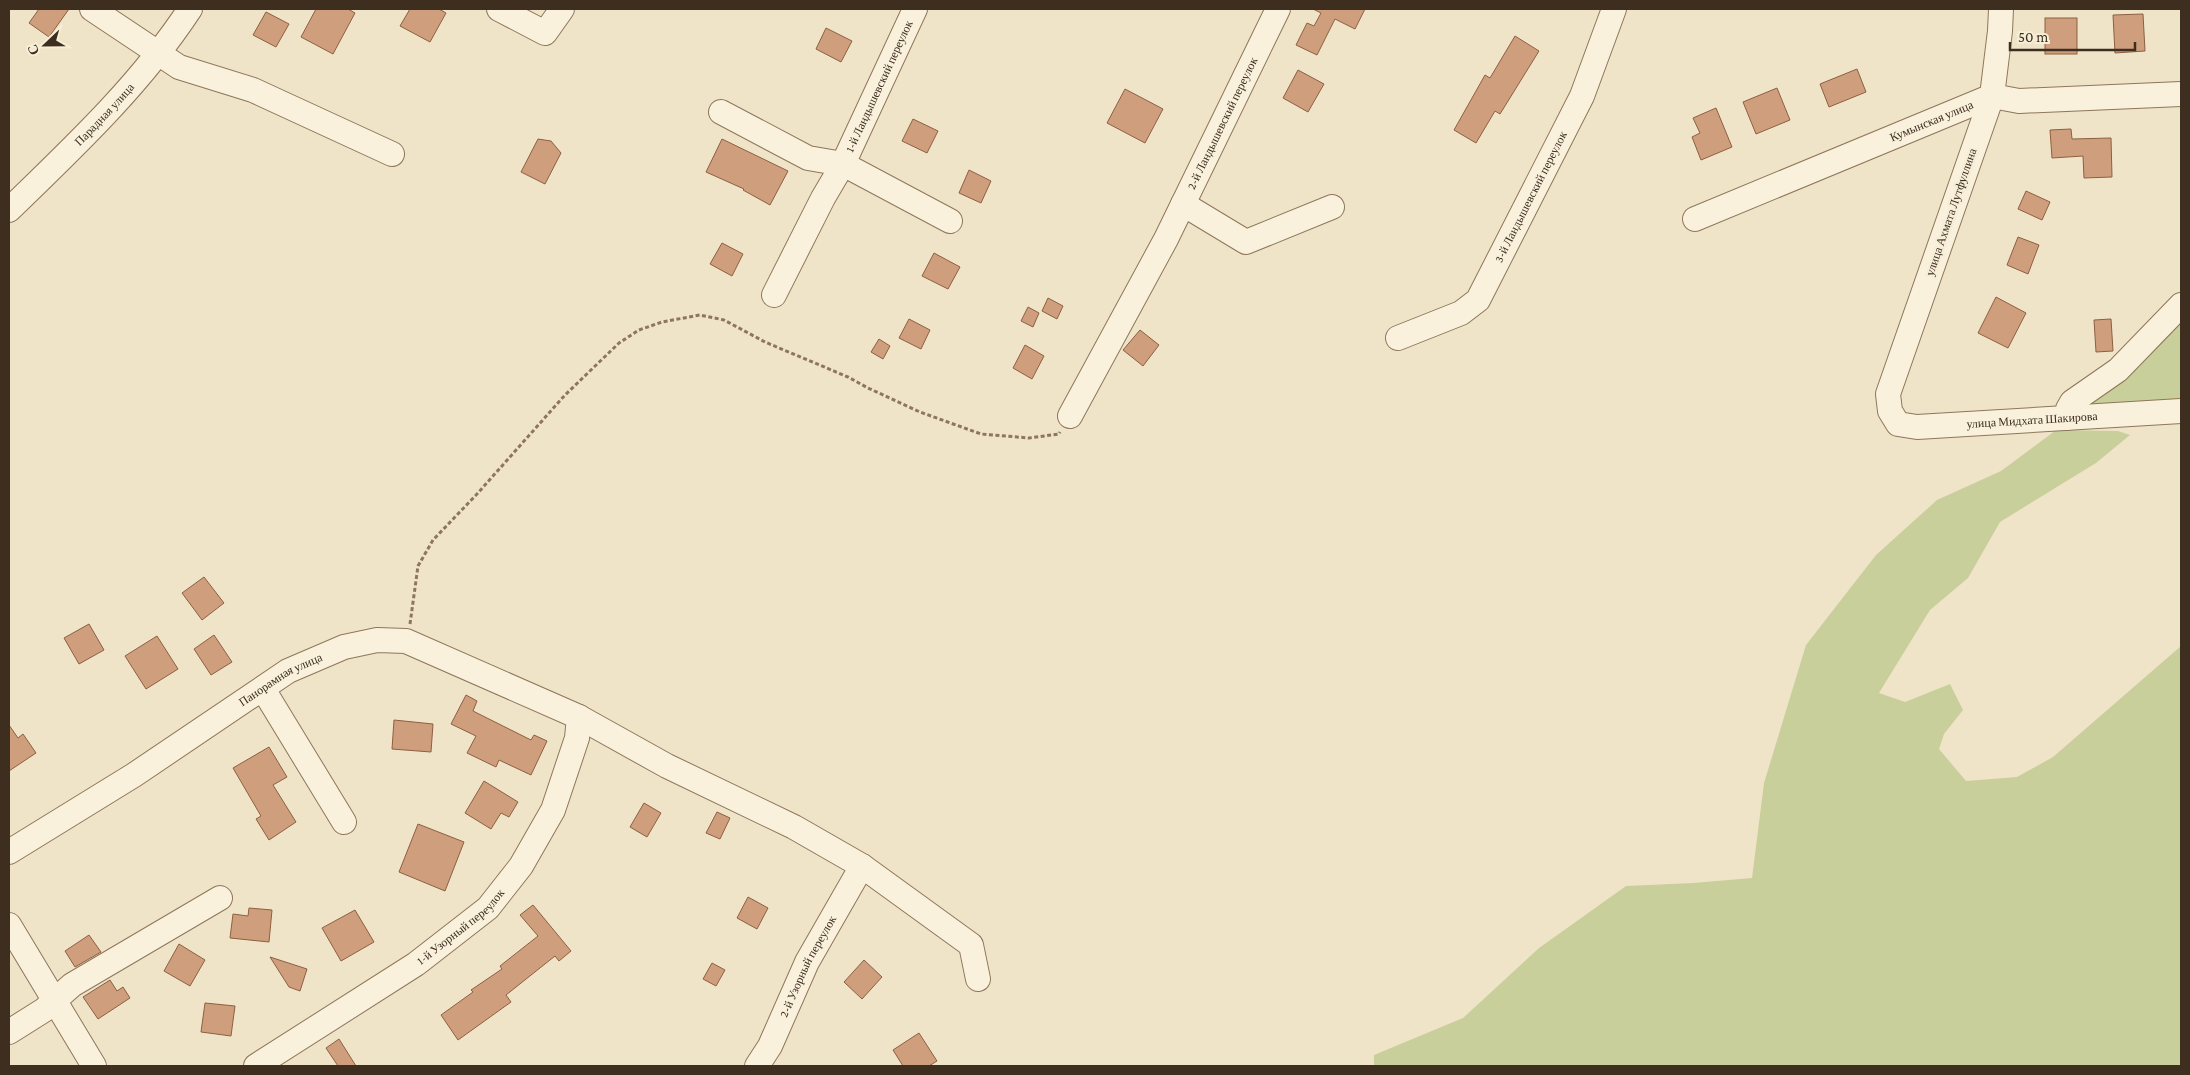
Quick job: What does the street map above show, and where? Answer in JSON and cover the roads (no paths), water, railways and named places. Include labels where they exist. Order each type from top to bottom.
[{"type":"street","points":[[92,9],[179,67],[253,90],[392,154]]},
{"type":"street","name":"Парадная улица","points":[[9,210],[106,115],[158,54],[190,9]]},
{"type":"street","points":[[499,9],[545,33],[562,9]]},
{"type":"street","name":"1-й Ландышевский переулок","points":[[774,295],[843,164],[915,9]]},
{"type":"street","name":"2-й Ландышевский переулок","points":[[1070,416],[1166,239],[1278,9]]},
{"type":"street","name":"3-й Ландышевский переулок","points":[[1398,338],[1461,313],[1478,300],[1582,96],[1614,9]]},
{"type":"street","name":"улица Ахмата Лутфуллина","points":[[1890,411],[1888,394],[1992,96],[2001,9]]},
{"type":"street","points":[[1992,96],[2019,101],[2181,94]]},
{"type":"street","name":"Кумынская улица","points":[[1695,219],[1992,96]]},
{"type":"street","points":[[721,112],[808,158],[843,164],[950,221]]},
{"type":"street","points":[[1183,204],[1246,242],[1332,207]]},
{"type":"street","points":[[2068,418],[2068,409],[2072,402],[2118,370],[2181,306]]},
{"type":"street","name":"улица Мидхата Шакирова","points":[[1890,411],[1898,424],[1917,428],[2181,411]]},
{"type":"street","name":"Панорамная улица","points":[[9,852],[134,775],[288,671],[344,648],[377,640],[406,641],[579,717],[667,766],[794,827],[862,866],[971,945],[978,979]]},
{"type":"street","points":[[263,688],[344,822]]},
{"type":"street","name":"1-й Узорный переулок","points":[[256,1066],[416,964],[488,908],[521,866],[553,810],[576,738],[579,717]]},
{"type":"street","name":"2-й Узорный переулок","points":[[758,1066],[770,1046],[808,962],[862,866]]},
{"type":"street","points":[[9,1032],[55,1001],[72,986],[220,898]]},
{"type":"street","points":[[9,925],[94,1066]]}]
